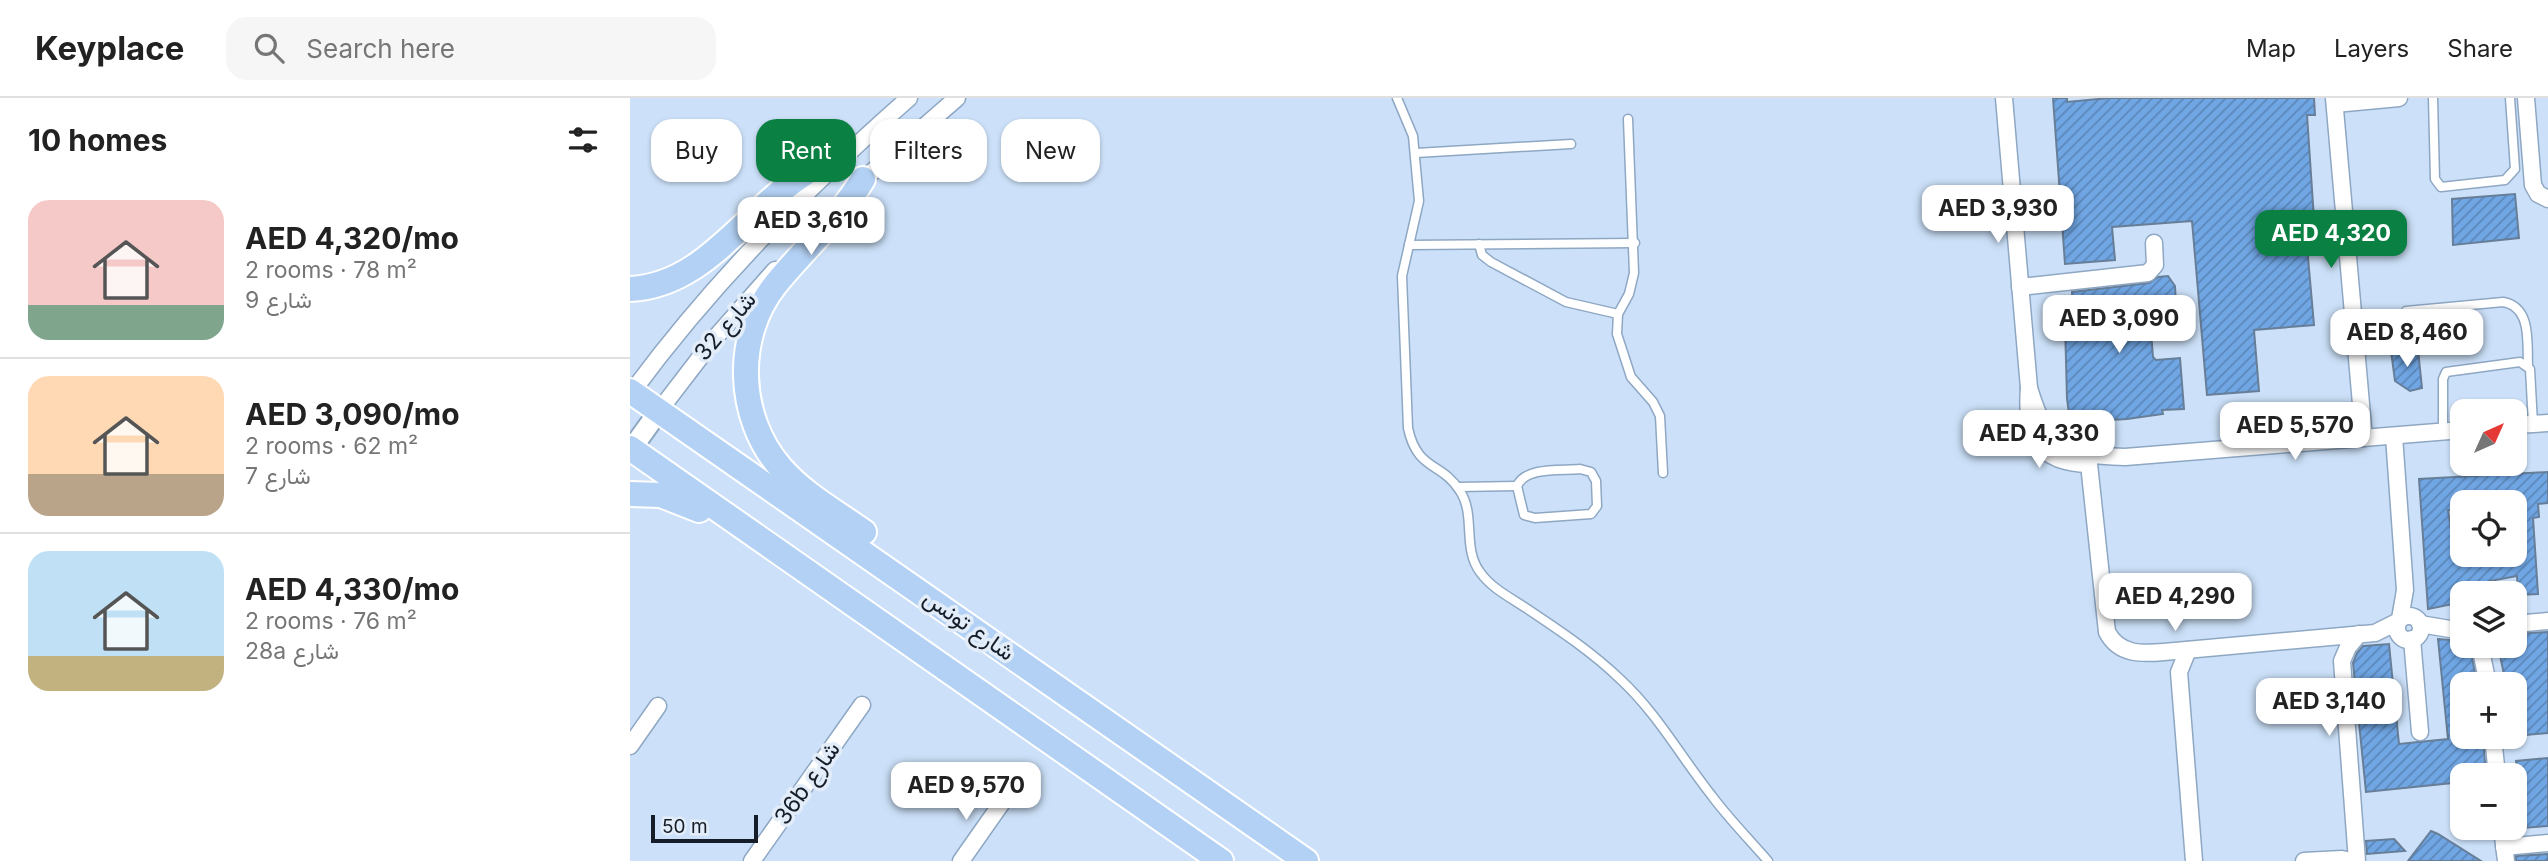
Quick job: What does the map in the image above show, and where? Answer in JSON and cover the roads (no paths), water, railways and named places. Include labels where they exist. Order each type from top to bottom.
[{"type":"main road","points":[[863,179],[838,216],[775,285],[757,314],[745,363],[753,416],[768,451],[792,480],[966,605],[1024,663]]},
{"type":"main road","points":[[630,289],[659,284],[703,261],[790,182]]},
{"type":"main road","name":"شارع تونس","points":[[631,392],[1306,861]]},
{"type":"main road","points":[[631,450],[1221,861]]},
{"type":"main road","points":[[630,494],[647,492],[674,499],[745,530]]},
{"type":"street","name":"شارع 32","points":[[856,145],[909,98]]},
{"type":"street","name":"شارع 32","points":[[631,450],[680,380],[750,297],[863,179],[957,98]]},
{"type":"street","points":[[2004,98],[2029,388],[2028,420],[2038,444],[2059,460],[2088,464],[2125,457],[2450,431]]},
{"type":"street","points":[[2364,438],[2334,101],[2399,98]]},
{"type":"street","points":[[2526,98],[2533,185],[2538,194],[2548,198]]},
{"type":"street","name":"شارع 32","points":[[631,392],[732,267],[817,182]]},
{"type":"street","points":[[2020,287],[2148,273],[2155,265],[2154,243]]},
{"type":"street","points":[[2029,388],[2043,429],[2062,449],[2091,456],[2125,457]]},
{"type":"street","points":[[2394,436],[2408,620],[2399,634],[2412,639],[2420,732]]},
{"type":"street","points":[[2088,464],[2110,636],[2120,647],[2133,653],[2359,635],[2381,632],[2408,620],[2450,629]]},
{"type":"street","points":[[2527,623],[2548,621]]},
{"type":"street","points":[[2304,861],[2355,861],[2342,661],[2348,647],[2359,635]]},
{"type":"street","points":[[2188,650],[2179,672],[2194,861]]},
{"type":"street","name":"36b شارع","points":[[752,861],[862,705]]},
{"type":"street","points":[[630,746],[658,706]]},
{"type":"street","points":[[961,861],[1001,804]]},
{"type":"street","points":[[2505,854],[2548,843]]},
{"type":"lane","points":[[1397,98],[1408,120],[1416,153],[1419,201],[1402,276],[1408,428],[1421,458],[1458,487],[1466,502],[1471,554],[1480,573],[1575,641],[1621,680],[1661,724],[1713,799],[1768,861]]},
{"type":"lane","points":[[2432,98],[2435,179],[2441,187],[2505,180],[2512,175],[2515,169],[2510,98]]},
{"type":"lane","points":[[1628,118],[1635,243],[1633,280],[1618,314],[1617,334],[1631,377],[1653,402],[1660,416],[1663,473]]},
{"type":"lane","points":[[1416,153],[1571,145]]},
{"type":"lane","points":[[1409,245],[1635,243]]},
{"type":"lane","points":[[1479,244],[1482,255],[1491,262],[1559,299],[1618,314]]},
{"type":"lane","points":[[2406,311],[2502,302],[2513,305],[2525,321],[2528,366],[2541,423]]},
{"type":"lane","points":[[2443,431],[2443,379],[2446,372],[2520,362],[2528,366]]},
{"type":"lane","points":[[1586,470],[1596,481],[1597,506],[1586,516],[1529,517],[1520,510],[1517,486],[1522,478],[1531,473],[1586,470]]},
{"type":"lane","points":[[1458,487],[1517,486]]}]
